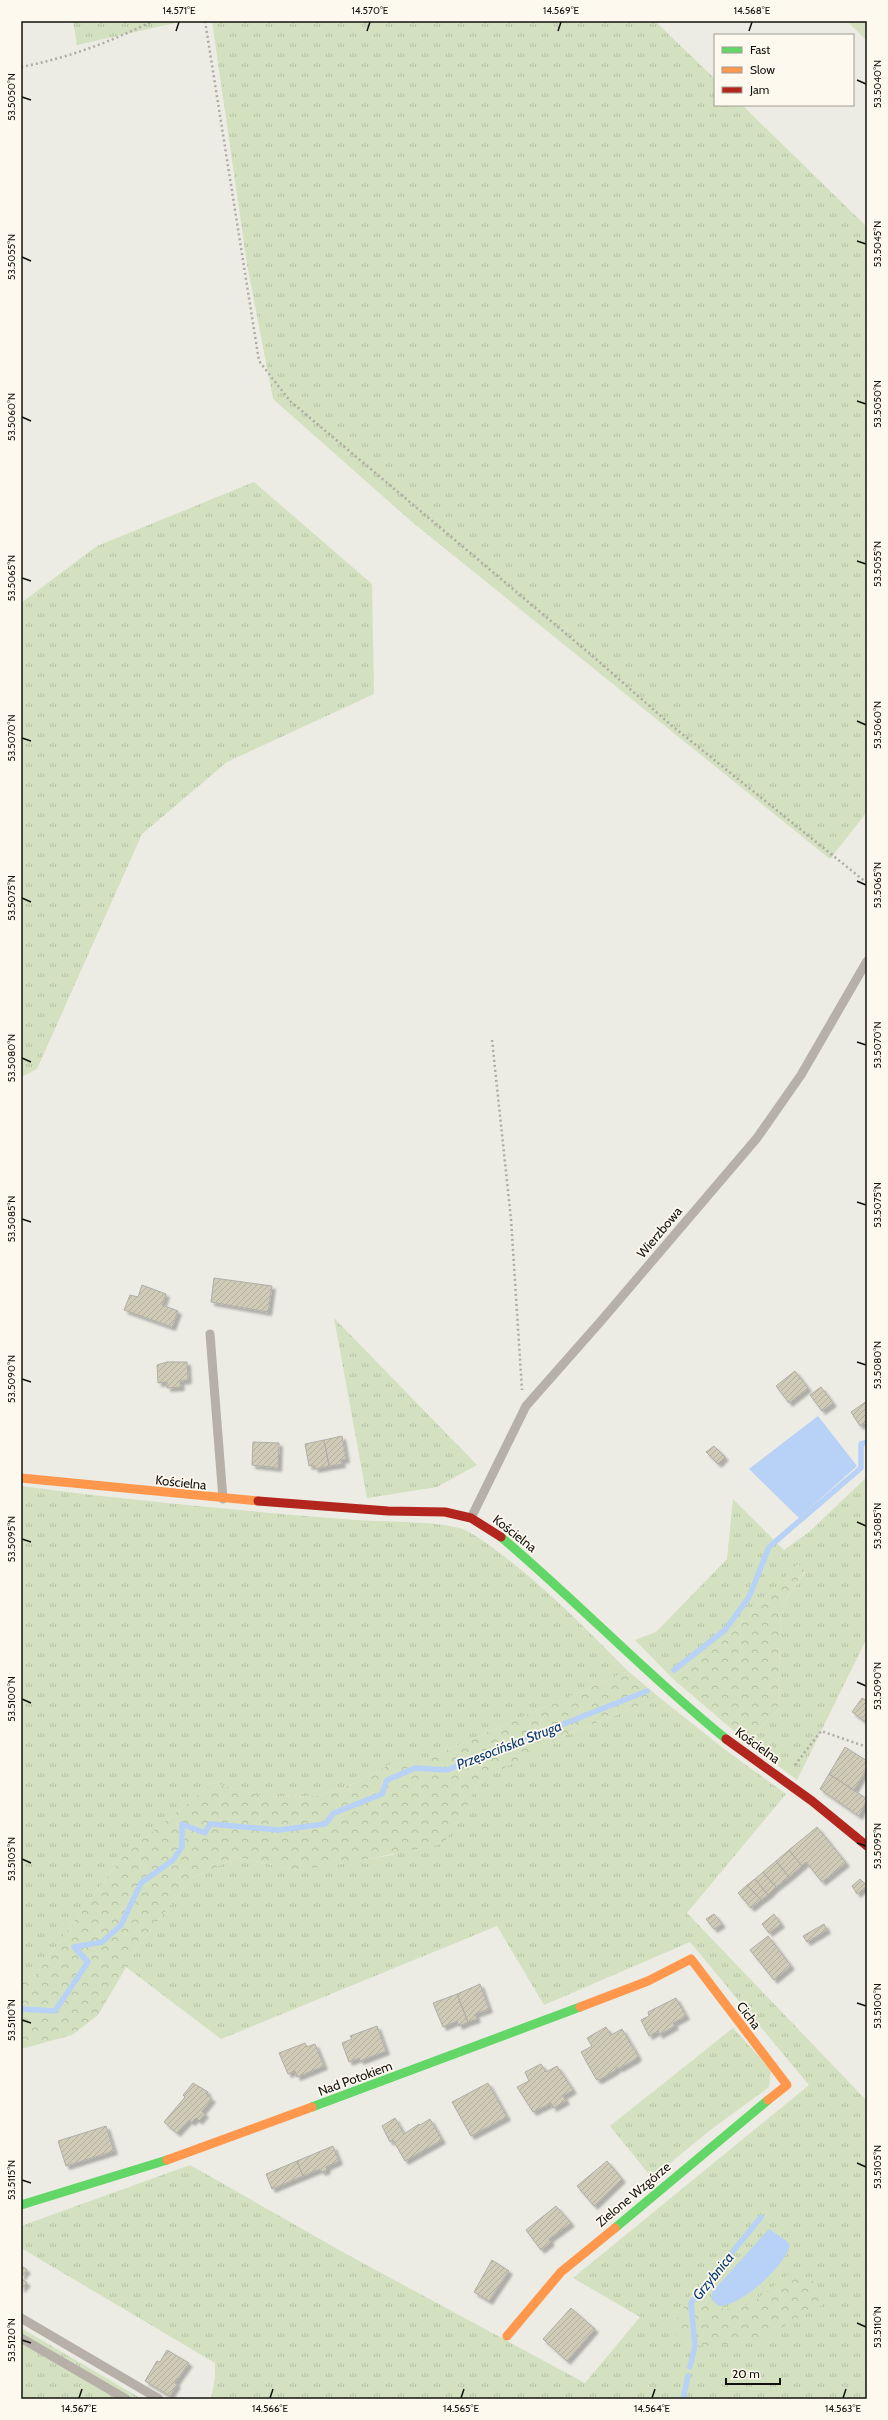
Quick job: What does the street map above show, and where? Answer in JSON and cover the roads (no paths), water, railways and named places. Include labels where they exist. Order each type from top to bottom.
[{"type":"street","name":"Kościelna","points":[[21,1478],[223,1499],[388,1511],[445,1512],[471,1518],[493,1530],[556,1583],[678,1699],[726,1739],[819,1806],[867,1846]]},
{"type":"street","name":"Cicha","points":[[691,1959],[787,2085]]},
{"type":"street","name":"Nad Potokiem","points":[[21,2205],[192,2152],[648,1981],[691,1959]]},
{"type":"street","name":"Zielone Wzgórze","points":[[507,2336],[561,2272],[787,2085]]},
{"type":"lane","name":"Wierzbowa","points":[[471,1518],[526,1406],[601,1321],[757,1138],[800,1075],[867,961]]},
{"type":"lane","points":[[210,1334],[223,1499]]},
{"type":"lane","points":[[21,2318],[159,2399]]},
{"type":"lane","points":[[21,2338],[126,2399]]},
{"type":"water","points":[[818,1416],[857,1466],[799,1518],[749,1469]]},
{"type":"water","points":[[769,2229],[787,2241],[790,2246],[786,2255],[770,2275],[749,2293],[738,2300],[719,2306],[711,2299],[713,2291]]},
{"type":"waterway","name":"Przęsocińska Struga","points":[[674,1670],[725,1630],[749,1597],[769,1547],[861,1468],[861,1444],[867,1442]]},
{"type":"waterway","name":"Przęsocińska Struga","points":[[21,2009],[55,2011],[88,1962],[74,1947],[102,1942],[121,1925],[141,1883],[173,1860],[182,1847],[182,1824],[205,1833],[210,1824],[279,1830],[325,1824],[334,1813],[382,1794],[387,1780],[415,1768],[447,1770],[647,1691]]},
{"type":"waterway","name":"Grzybnica","points":[[690,2367],[695,2346],[691,2303],[761,2217]]},
{"type":"waterway","name":"Grzybnica","points":[[683,2399],[688,2376]]}]
